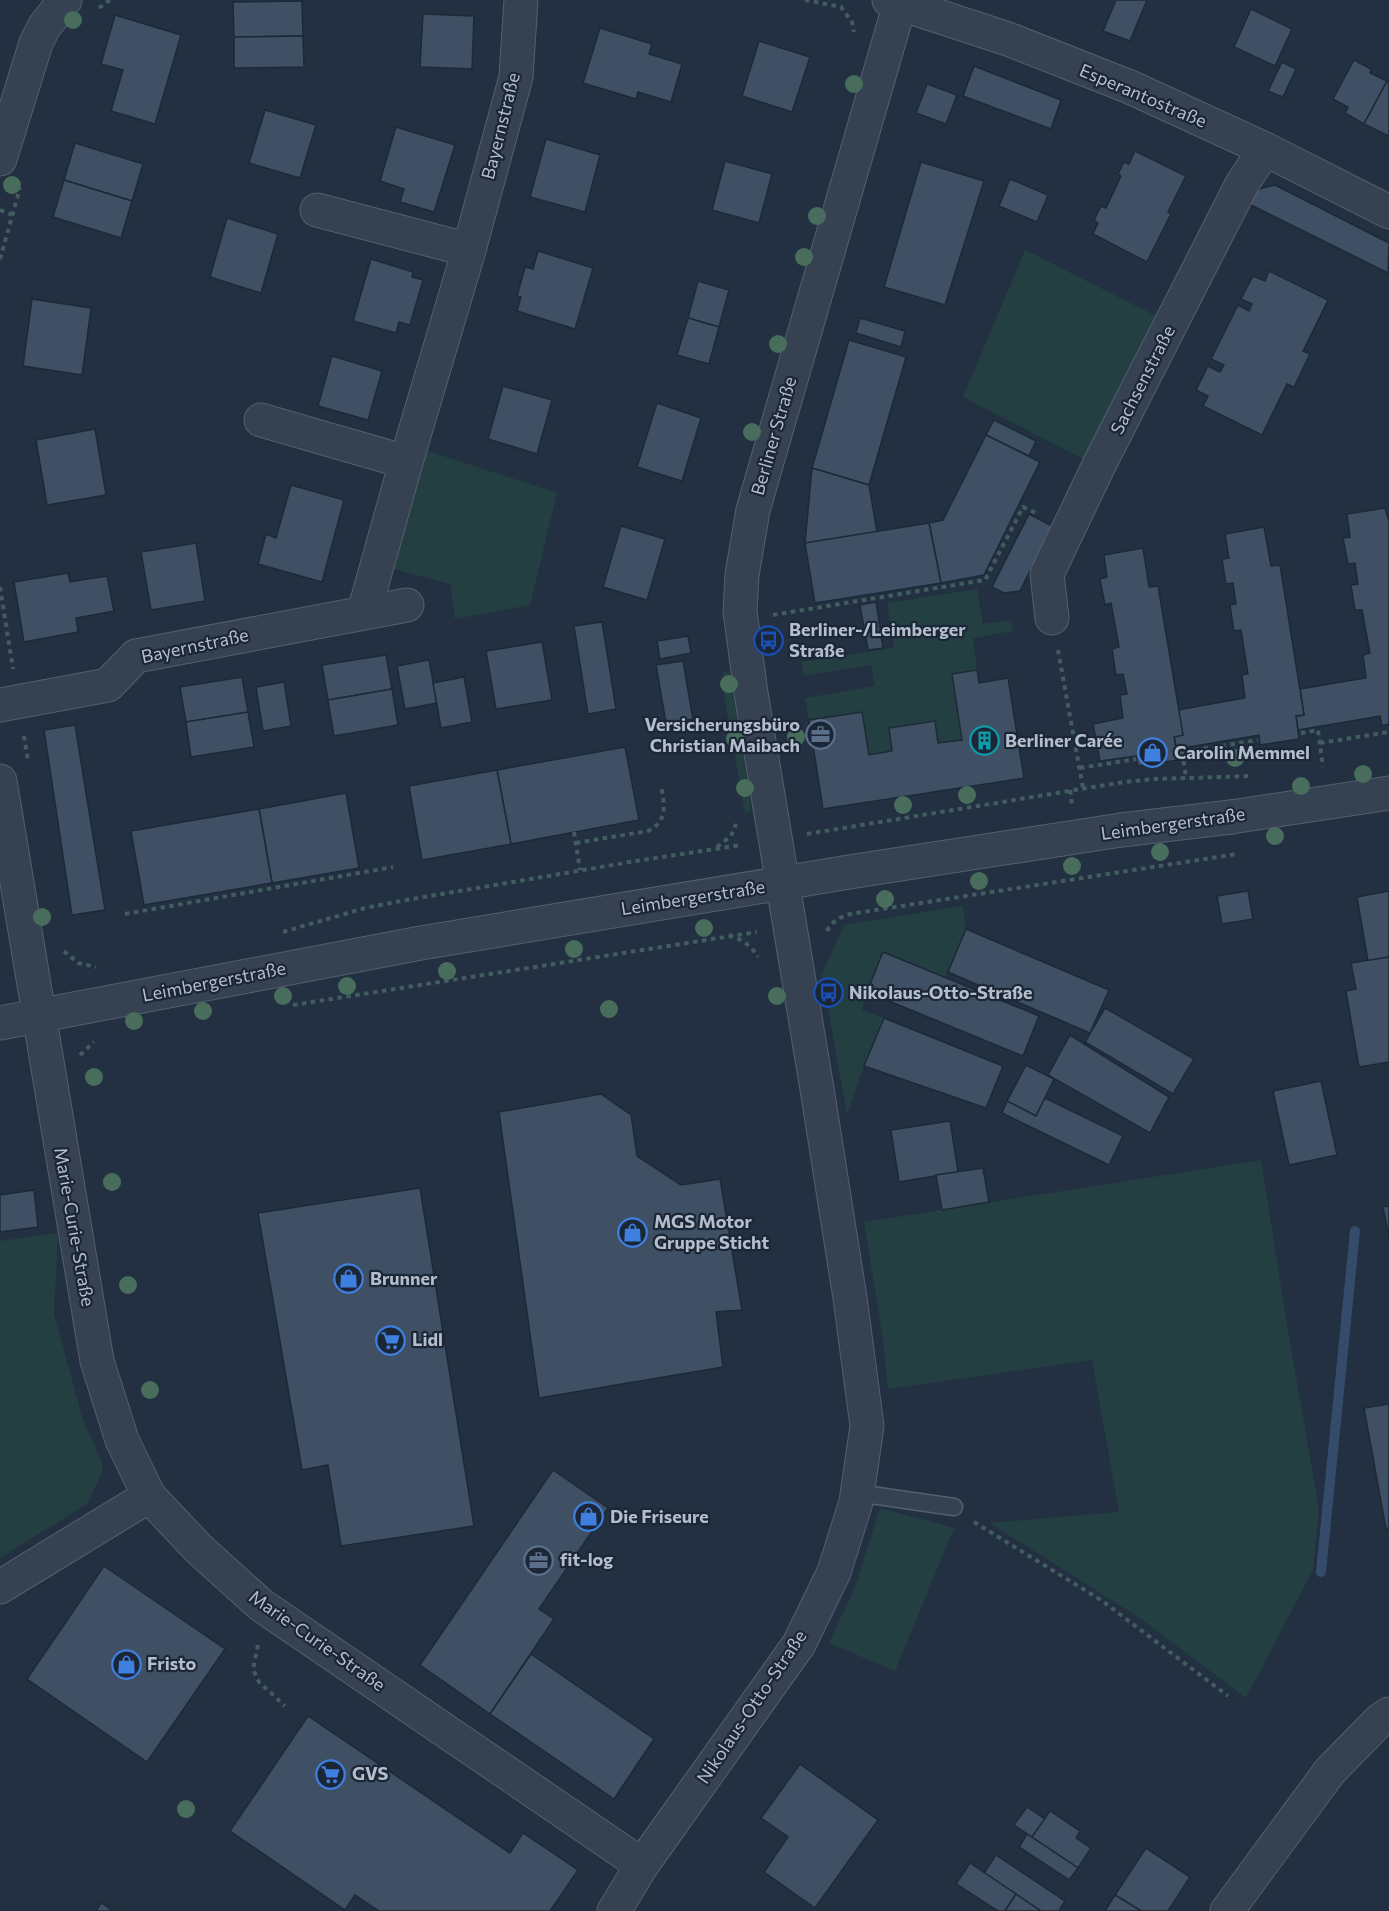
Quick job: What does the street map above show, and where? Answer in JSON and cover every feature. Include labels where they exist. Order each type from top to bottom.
[{"type":"street","points":[[0,159],[36,44],[44,27],[65,0]]},
{"type":"street","name":"Bayernstraße","points":[[364,612],[469,250],[516,77],[521,0]]},
{"type":"street","name":"Esperantostraße","points":[[897,1],[1008,39],[1130,87],[1265,149],[1389,212]]},
{"type":"street","name":"Berliner Straße","points":[[783,883],[742,636],[740,611],[744,553],[753,510],[897,1]]},
{"type":"street","name":"Sachsenstraße","points":[[1052,618],[1047,574],[1099,465],[1242,184],[1265,149]]},
{"type":"street","points":[[317,210],[469,250]]},
{"type":"street","points":[[261,420],[406,462]]},
{"type":"street","name":"Bayernstraße","points":[[0,705],[108,686],[136,656],[407,605]]},
{"type":"street","points":[[0,781],[38,1015]]},
{"type":"street","name":"Leimbergerstraße","points":[[0,1023],[421,942],[1121,830],[1230,817],[1389,793]]},
{"type":"street","name":"Nikolaus-Otto-Straße","points":[[614,1911],[642,1865],[799,1644],[834,1572],[857,1493],[867,1426],[850,1298],[783,883]]},
{"type":"street","name":"Marie-Curie-Straße","points":[[38,1015],[97,1361],[122,1440],[149,1496],[199,1549],[261,1605],[642,1865]]},
{"type":"street","points":[[0,1587],[149,1496]]},
{"type":"street","points":[[1227,1911],[1330,1771],[1380,1720],[1389,1714]]},
{"type":"lane","points":[[857,1493],[954,1507]]},
{"type":"path","points":[[104,4],[110,0]]},
{"type":"path","points":[[805,0],[841,7],[852,22]]},
{"type":"path","points":[[0,210],[13,215]]},
{"type":"path","points":[[762,617],[985,580],[1023,507],[1068,529]]},
{"type":"path","points":[[0,587],[13,672]]},
{"type":"path","points":[[1052,618],[1083,788]]},
{"type":"path","points":[[1301,733],[1318,730],[1323,768]]},
{"type":"path","points":[[1320,743],[1389,732]]},
{"type":"path","points":[[1186,777],[1180,753],[1258,740]]},
{"type":"path","points":[[1080,768],[1136,759]]},
{"type":"path","points":[[1316,769],[1334,766]]},
{"type":"path","points":[[824,831],[1144,780],[1262,775]]},
{"type":"path","points":[[576,843],[648,831],[654,828],[660,823],[665,810],[661,785]]},
{"type":"path","points":[[574,832],[580,870]]},
{"type":"path","points":[[365,908],[714,849]]},
{"type":"path","points":[[856,913],[1248,852]]},
{"type":"path","points":[[125,914],[393,867]]},
{"type":"path","points":[[285,1006],[722,936],[738,938],[755,951],[760,960]]},
{"type":"path","points":[[75,1064],[80,1054],[102,1038]]},
{"type":"path","points":[[954,1507],[975,1523],[1101,1600],[1228,1696]]},
{"type":"path","points":[[261,1605],[261,1629],[253,1669],[259,1682],[285,1706]]},
{"type":"green space","points":[[1025,250],[1156,316],[1087,461],[963,397]]},
{"type":"green space","points":[[425,450],[557,493],[530,605],[455,619],[450,584],[390,568]]},
{"type":"green space","points":[[977,589],[983,624],[1011,620],[1013,631],[973,638],[977,670],[952,674],[962,740],[938,743],[935,721],[889,728],[892,751],[869,755],[862,712],[809,720],[805,698],[875,686],[871,665],[804,676],[801,662],[894,648],[887,603]]},
{"type":"green space","points":[[729,671],[749,791],[751,812],[745,813],[722,684],[723,672]]},
{"type":"green space","points":[[963,906],[966,929],[945,977],[883,952],[861,1010],[884,1018],[847,1115],[822,974],[844,925]]},
{"type":"green space","points":[[1261,1160],[1319,1509],[1313,1570],[1246,1698],[1141,1619],[990,1523],[1119,1512],[1092,1360],[888,1389],[883,1339],[864,1222]]},
{"type":"green space","points":[[58,1233],[54,1314],[83,1420],[103,1465],[101,1475],[87,1504],[0,1558],[0,1241]]},
{"type":"green space","points":[[880,1508],[954,1528],[895,1671],[829,1643],[855,1587]]},
{"type":"building","points":[[1116,0],[1147,0],[1130,41],[1103,31]]},
{"type":"building","points":[[302,1],[303,36],[234,37],[233,2]]},
{"type":"building","points":[[1251,9],[1292,29],[1275,66],[1234,47]]},
{"type":"building","points":[[423,14],[474,16],[472,69],[420,67]]},
{"type":"building","points":[[115,15],[181,35],[155,124],[111,111],[123,70],[101,64]]},
{"type":"building","points":[[600,28],[652,44],[649,54],[682,64],[671,102],[638,92],[636,99],[583,83]]},
{"type":"building","points":[[303,36],[304,67],[234,68],[234,37]]},
{"type":"building","points":[[759,41],[810,57],[792,112],[742,96]]},
{"type":"building","points":[[1354,60],[1371,69],[1370,73],[1387,81],[1364,124],[1345,113],[1348,107],[1333,99]]},
{"type":"building","points":[[1282,62],[1296,69],[1283,97],[1268,91]]},
{"type":"building","points":[[974,66],[1061,100],[1051,129],[963,96]]},
{"type":"building","points":[[1387,81],[1389,83],[1389,136],[1364,124]]},
{"type":"building","points":[[927,84],[957,95],[946,124],[916,113]]},
{"type":"building","points":[[265,110],[316,125],[300,178],[249,163]]},
{"type":"building","points":[[396,127],[455,145],[434,212],[400,202],[404,189],[380,181]]},
{"type":"building","points":[[546,139],[600,155],[585,212],[530,197]]},
{"type":"building","points":[[75,143],[143,164],[132,201],[64,180]]},
{"type":"building","points":[[1135,151],[1186,176],[1168,212],[1171,214],[1147,262],[1093,234],[1098,223],[1094,220],[1101,206],[1106,208],[1121,176],[1118,174],[1124,162],[1129,164]]},
{"type":"building","points":[[725,161],[772,174],[759,223],[712,210]]},
{"type":"building","points":[[921,162],[984,181],[945,305],[884,287]]},
{"type":"building","points":[[1010,179],[1048,195],[1037,222],[999,206]]},
{"type":"building","points":[[64,180],[132,201],[121,238],[53,217]]},
{"type":"building","points":[[1275,185],[1389,243],[1388,273],[1249,204],[1256,190]]},
{"type":"building","points":[[227,218],[278,234],[261,293],[210,277]]},
{"type":"building","points":[[538,251],[593,268],[575,329],[517,311],[521,297],[517,296],[525,267],[533,269]]},
{"type":"building","points":[[371,259],[413,272],[412,277],[423,280],[410,325],[399,322],[396,333],[353,321]]},
{"type":"building","points":[[1269,271],[1328,300],[1303,351],[1310,354],[1294,387],[1287,384],[1262,435],[1203,406],[1208,396],[1196,390],[1208,366],[1220,372],[1224,365],[1211,359],[1238,305],[1249,311],[1252,304],[1241,299],[1253,276],[1265,281]]},
{"type":"building","points":[[698,281],[729,290],[719,327],[688,318]]},
{"type":"building","points":[[32,299],[91,308],[82,375],[23,366]]},
{"type":"building","points":[[688,318],[719,327],[709,364],[677,355]]},
{"type":"building","points":[[860,318],[905,331],[901,347],[856,333]]},
{"type":"building","points":[[849,340],[906,357],[869,485],[812,468]]},
{"type":"building","points":[[332,356],[382,371],[368,420],[318,406]]},
{"type":"building","points":[[503,386],[552,400],[537,454],[488,439]]},
{"type":"building","points":[[657,403],[701,418],[682,481],[637,467]]},
{"type":"building","points":[[994,420],[1036,441],[1029,456],[986,435]]},
{"type":"building","points":[[95,429],[106,495],[47,505],[36,440]]},
{"type":"building","points":[[986,435],[1040,462],[984,575],[941,583],[929,523],[943,520]]},
{"type":"building","points":[[812,468],[869,485],[877,532],[805,543]]},
{"type":"building","points":[[291,485],[344,500],[322,582],[258,564],[266,534],[276,538]]},
{"type":"building","points":[[1385,508],[1389,521],[1389,724],[1382,726],[1380,716],[1298,730],[1296,716],[1304,715],[1300,689],[1366,678],[1363,655],[1370,653],[1362,610],[1355,610],[1351,585],[1358,584],[1355,563],[1348,564],[1343,538],[1350,537],[1347,514]]},
{"type":"building","points":[[1029,514],[1052,526],[1020,591],[1004,593],[992,587]]},
{"type":"building","points":[[929,523],[941,583],[815,603],[805,543]]},
{"type":"building","points":[[621,526],[665,539],[647,600],[603,587]]},
{"type":"building","points":[[1264,527],[1271,566],[1280,565],[1304,715],[1296,716],[1299,739],[1260,745],[1259,735],[1177,749],[1174,737],[1183,735],[1178,710],[1245,698],[1242,675],[1248,674],[1241,630],[1234,631],[1230,605],[1236,604],[1233,583],[1226,584],[1222,559],[1229,558],[1225,534]]},
{"type":"building","points":[[196,543],[205,601],[151,610],[141,552]]},
{"type":"building","points":[[1143,548],[1149,587],[1158,586],[1183,735],[1174,737],[1178,760],[1138,766],[1136,756],[1100,761],[1093,724],[1123,718],[1120,695],[1127,694],[1123,674],[1116,675],[1112,649],[1119,647],[1111,603],[1105,605],[1100,579],[1107,577],[1104,555]]},
{"type":"building","points":[[68,573],[70,582],[107,576],[114,611],[76,618],[78,632],[24,642],[14,582]]},
{"type":"building","points":[[876,602],[883,648],[868,650],[860,605]]},
{"type":"building","points":[[602,622],[616,709],[588,714],[574,626]]},
{"type":"building","points":[[688,636],[691,653],[660,659],[657,641]]},
{"type":"building","points":[[542,642],[552,700],[496,709],[486,651]]},
{"type":"building","points":[[386,655],[392,689],[328,700],[322,665]]},
{"type":"building","points":[[429,660],[437,703],[405,709],[397,666]]},
{"type":"building","points":[[683,661],[693,719],[666,723],[656,665]]},
{"type":"building","name":"Berliner Carée","points":[[977,670],[979,683],[1008,678],[1024,778],[823,809],[809,720],[862,712],[869,755],[892,751],[889,728],[935,721],[938,743],[962,740],[952,674]]},
{"type":"building","points":[[242,677],[248,712],[186,722],[180,687]]},
{"type":"building","points":[[464,677],[472,722],[441,728],[433,683]]},
{"type":"building","points":[[284,682],[291,726],[263,731],[256,687]]},
{"type":"building","points":[[392,689],[398,725],[334,736],[328,700]]},
{"type":"building","points":[[248,712],[254,747],[191,757],[186,722]]},
{"type":"building","points":[[75,725],[105,910],[72,915],[44,730]]},
{"type":"building","points":[[625,747],[639,820],[511,844],[497,770]]},
{"type":"building","points":[[497,770],[511,844],[422,860],[409,786]]},
{"type":"building","points":[[346,793],[359,868],[272,883],[259,809]]},
{"type":"building","points":[[259,809],[272,883],[144,905],[131,831]]},
{"type":"building","points":[[1248,891],[1253,919],[1222,924],[1217,896]]},
{"type":"building","points":[[1389,891],[1389,957],[1368,961],[1357,897]]},
{"type":"building","points":[[966,929],[1109,990],[1090,1033],[948,972]]},
{"type":"building","points":[[883,952],[1039,1016],[1023,1056],[867,992]]},
{"type":"building","points":[[1389,957],[1389,1062],[1359,1067],[1346,991],[1356,989],[1351,963]]},
{"type":"building","points":[[1105,1008],[1194,1059],[1173,1094],[1085,1042]]},
{"type":"building","points":[[884,1018],[1003,1066],[986,1108],[864,1066]]},
{"type":"building","points":[[1070,1035],[1169,1097],[1150,1133],[1048,1075]]},
{"type":"building","points":[[1026,1065],[1054,1079],[1036,1116],[1007,1101]]},
{"type":"building","points":[[1321,1081],[1337,1155],[1289,1165],[1273,1091]]},
{"type":"building","points":[[601,1094],[631,1115],[637,1156],[681,1185],[720,1179],[742,1310],[716,1312],[723,1367],[539,1398],[499,1112]]},
{"type":"building","points":[[1045,1098],[1123,1136],[1109,1165],[1002,1113],[1007,1101],[1036,1116]]},
{"type":"building","points":[[950,1121],[958,1172],[899,1182],[891,1130]]},
{"type":"building","points":[[983,1168],[989,1202],[942,1210],[936,1175]]},
{"type":"building","points":[[420,1188],[474,1526],[341,1546],[328,1465],[302,1470],[258,1213]]},
{"type":"building","points":[[34,1190],[38,1227],[0,1232],[0,1195]]},
{"type":"building","points":[[1389,1206],[1389,1238],[1383,1207]]},
{"type":"building","points":[[1389,1404],[1389,1528],[1386,1529],[1364,1408]]},
{"type":"building","points":[[553,1470],[608,1508],[539,1609],[554,1619],[490,1714],[420,1665]]},
{"type":"building","name":"Fristo","points":[[104,1566],[225,1649],[147,1762],[27,1679]]},
{"type":"building","points":[[531,1654],[654,1739],[614,1799],[490,1714]]},
{"type":"building","name":"GVS","points":[[308,1716],[510,1853],[523,1833],[578,1870],[550,1911],[379,1911],[355,1895],[345,1910],[230,1831]]},
{"type":"building","points":[[800,1764],[878,1820],[815,1908],[764,1872],[788,1837],[761,1818]]},
{"type":"building","points":[[1027,1807],[1045,1819],[1032,1837],[1014,1825]]},
{"type":"building","points":[[1050,1811],[1080,1831],[1076,1838],[1091,1848],[1078,1868],[1032,1837]]},
{"type":"building","points":[[1027,1834],[1078,1868],[1069,1880],[1019,1847]]},
{"type":"building","points":[[1146,1848],[1190,1877],[1168,1911],[1141,1911],[1115,1895]]},
{"type":"building","points":[[996,1855],[1065,1901],[1059,1911],[1041,1911],[984,1873]]},
{"type":"building","points":[[970,1863],[1016,1894],[1005,1911],[998,1911],[956,1884]]},
{"type":"building","points":[[1016,1894],[1041,1911],[1005,1911]]},
{"type":"building","points":[[1115,1895],[1141,1911],[1105,1911]]},
{"type":"building","points":[[101,1903],[103,1904],[113,1911],[96,1911]]},
{"type":"waterway","points":[[1321,1572],[1355,1231]]},
{"type":"place","name":"Berliner-/Leimberger Straße","points":[[768,640]]},
{"type":"place","name":"Versicherungsbüro Christian Maibach","points":[[821,735]]},
{"type":"place","name":"Berliner Carée","points":[[984,741]]},
{"type":"place","name":"Carolin Memmel","points":[[1153,753]]},
{"type":"place","name":"Nikolaus-Otto-Straße","points":[[828,993]]},
{"type":"place","name":"MGS Motor Gruppe Sticht","points":[[633,1232]]},
{"type":"place","name":"Brunner","points":[[349,1279]]},
{"type":"place","name":"Lidl","points":[[391,1340]]},
{"type":"place","name":"Die Friseure","points":[[589,1517]]},
{"type":"place","name":"fit-log","points":[[539,1560]]},
{"type":"place","name":"Fristo","points":[[126,1664]]},
{"type":"place","name":"GVS","points":[[331,1774]]}]
